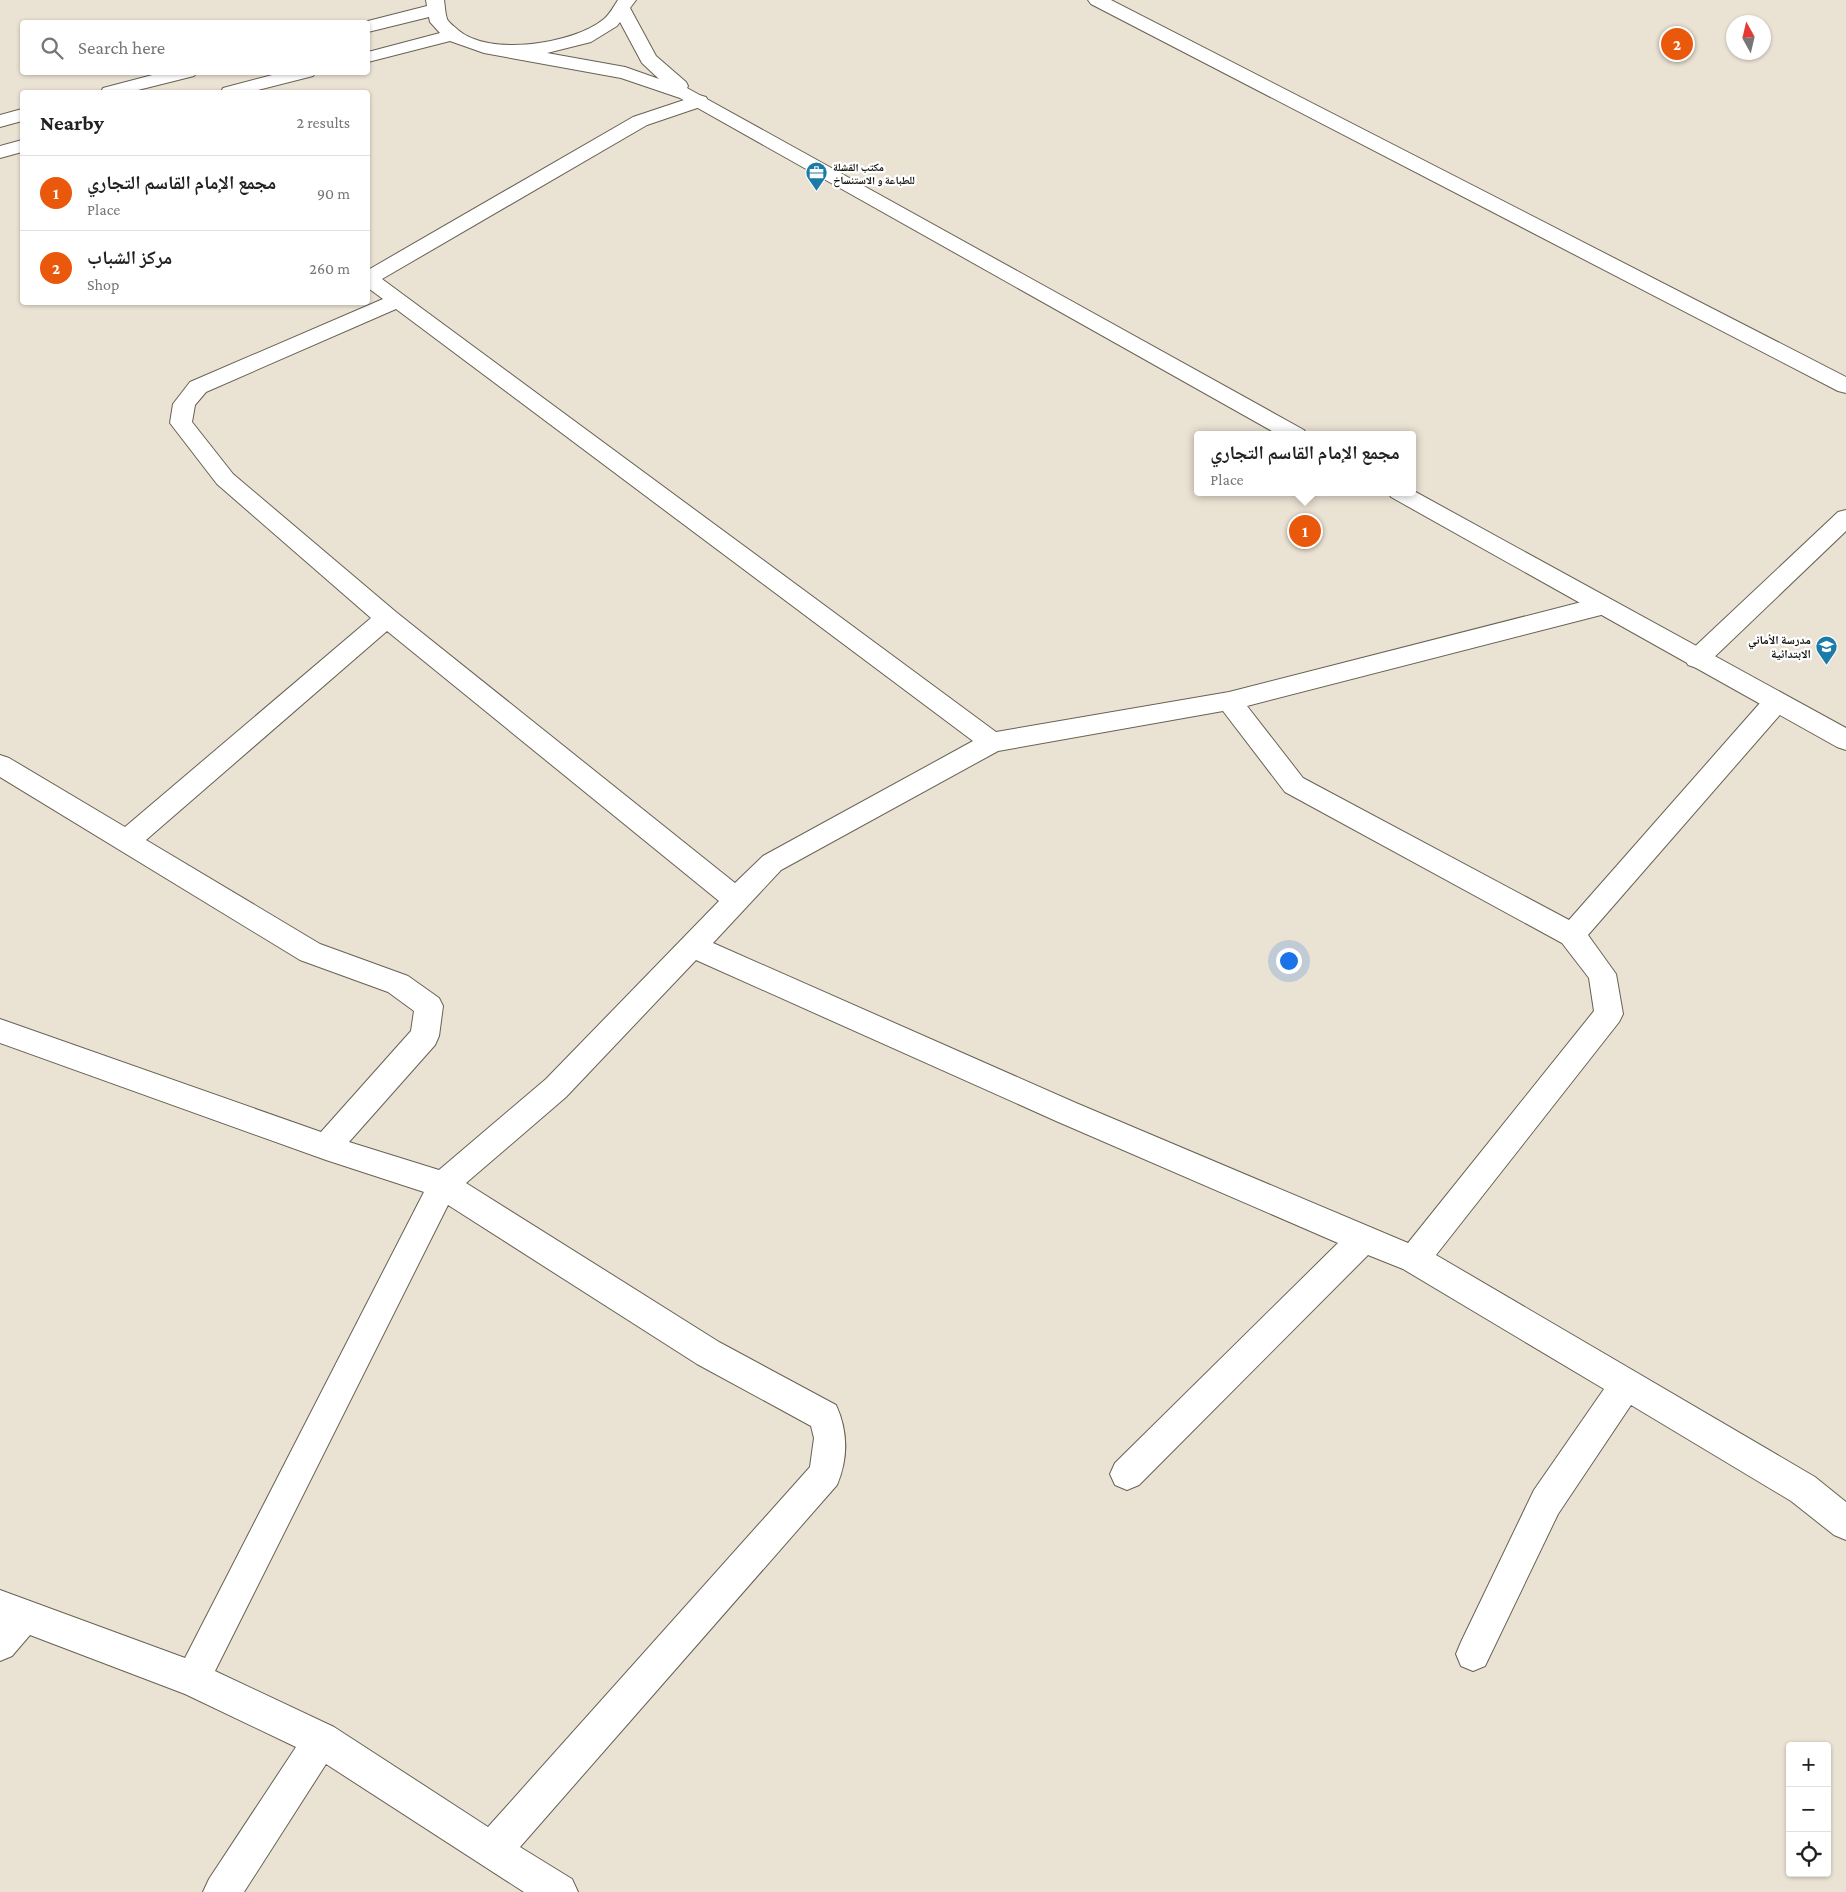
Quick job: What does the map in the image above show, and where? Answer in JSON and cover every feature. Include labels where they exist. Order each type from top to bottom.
[{"type":"street","points":[[1097,0],[1846,386]]},
{"type":"street","points":[[370,25],[435,5],[439,23],[452,35],[472,45],[625,73],[694,97],[1289,431]]},
{"type":"street","points":[[498,50],[529,51],[560,47],[587,38],[609,25],[625,5],[648,59],[694,97]]},
{"type":"street","points":[[370,56],[452,35]]},
{"type":"street","points":[[118,90],[176,75]]},
{"type":"street","points":[[238,90],[295,75]]},
{"type":"street","points":[[370,277],[640,121],[694,97]]},
{"type":"street","points":[[0,121],[20,116]]},
{"type":"street","points":[[0,152],[20,147]]},
{"type":"street","points":[[370,279],[992,742]]},
{"type":"street","points":[[398,300],[198,387],[184,404],[181,423],[226,479],[387,618],[737,900]]},
{"type":"street","points":[[1405,496],[1846,740]]},
{"type":"street","points":[[1697,659],[1846,518]]},
{"type":"street","points":[[193,1679],[443,1185],[556,1088],[772,863],[992,742],[1229,701],[1601,606]]},
{"type":"street","points":[[126,841],[387,618]]},
{"type":"street","points":[[1229,701],[1294,785],[1572,934],[1602,974],[1609,1014],[1414,1259]]},
{"type":"street","points":[[1572,934],[1776,702]]},
{"type":"street","points":[[0,765],[310,952],[398,984],[429,1006],[425,1036],[326,1147]]},
{"type":"street","points":[[693,946],[1066,1112],[1414,1259],[1803,1489],[1846,1523]]},
{"type":"street","points":[[0,1031],[326,1147],[443,1185],[708,1353],[825,1416],[830,1438],[825,1474],[492,1851]]},
{"type":"street","points":[[1128,1474],[1363,1239]]},
{"type":"street","points":[[1474,1654],[1546,1502],[1626,1384]]},
{"type":"street","points":[[0,1644],[12,1611],[193,1679],[321,1740],[492,1851],[559,1892]]},
{"type":"street","points":[[222,1892],[321,1740]]},
{"type":"place","name":"مركز الشباب","points":[[1677,44]]},
{"type":"place","name":"مكتب القشلة للطباعة و الاستنساخ","points":[[817,192]]},
{"type":"place","name":"مجمع الإمام القاسم التجاري","points":[[1305,531]]},
{"type":"place","name":"مدرسة الأماني الابتدائية","points":[[1827,666]]}]
